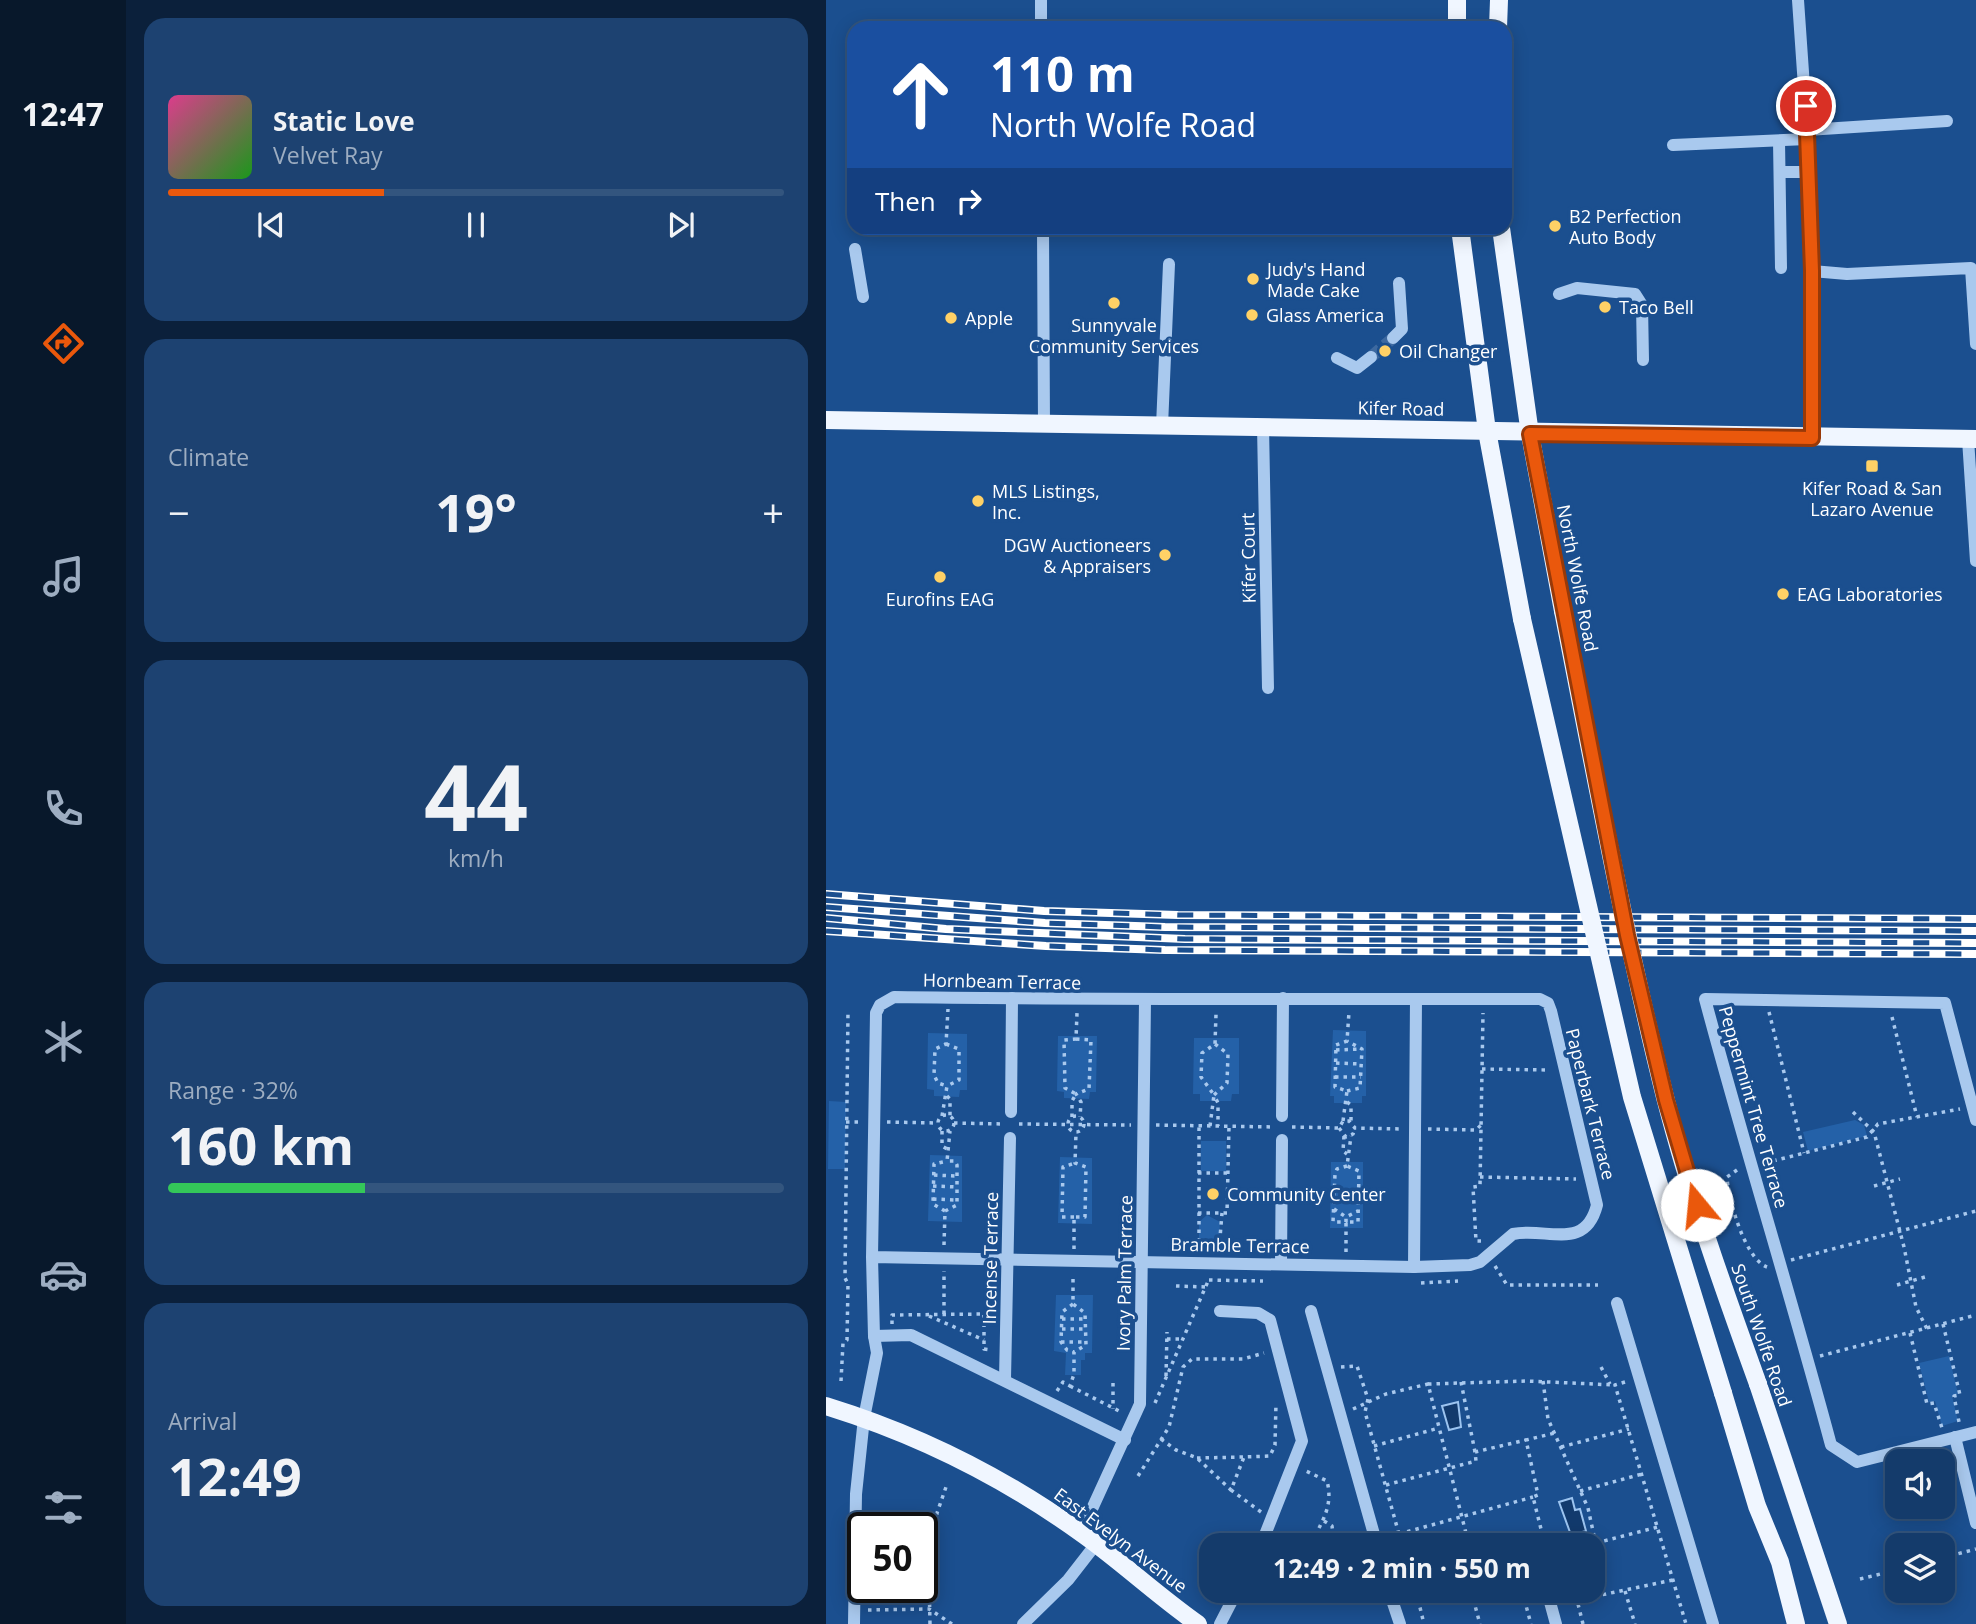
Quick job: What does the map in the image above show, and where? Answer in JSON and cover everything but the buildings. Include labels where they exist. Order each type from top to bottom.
[{"type":"main road","points":[[1457,0],[1458,21]]},
{"type":"main road","points":[[1498,21],[1499,0]]},
{"type":"main road","points":[[1461,235],[1488,430],[1522,619],[1632,1097],[1757,1506],[1780,1562],[1796,1624]]},
{"type":"main road","name":"North Wolfe Road","points":[[1502,235],[1530,434],[1627,935]]},
{"type":"main road","name":"Kifer Road","points":[[826,420],[1488,430],[1530,434],[1972,439]]},
{"type":"main road","name":"South Wolfe Road","points":[[1627,935],[1666,1100],[1713,1257],[1838,1624]]},
{"type":"main road","name":"East Evelyn Avenue","points":[[826,1406],[947,1450],[1027,1496],[1096,1544],[1157,1596],[1198,1624]]},
{"type":"street","points":[[1041,0],[1041,21]]},
{"type":"street","points":[[1798,0],[1812,271],[1812,438]]},
{"type":"street","points":[[1673,145],[1779,141],[1807,134],[1947,121]]},
{"type":"street","points":[[1779,141],[1781,268]]},
{"type":"street","points":[[1780,172],[1808,172]]},
{"type":"street","points":[[1043,235],[1044,425]]},
{"type":"street","points":[[855,249],[863,297]]},
{"type":"street","points":[[1162,426],[1169,264]]},
{"type":"street","points":[[1812,271],[1847,274],[1971,268],[1976,344]]},
{"type":"street","points":[[1393,338],[1402,329],[1399,283]]},
{"type":"street","points":[[1559,294],[1577,288],[1635,294],[1642,305],[1643,360]]},
{"type":"street","points":[[1337,358],[1357,368],[1371,357]]},
{"type":"street","name":"Kifer Court","points":[[1263,426],[1268,688]]},
{"type":"street","points":[[1972,439],[1976,561]]},
{"type":"street","name":"Hornbeam Terrace","points":[[854,1624],[856,1494],[864,1418],[877,1353],[874,1336],[872,1257],[873,1122],[876,1013],[880,1005],[894,997],[1144,1001],[1283,998],[1540,999]]},
{"type":"street","points":[[1011,1112],[1012,998]]},
{"type":"street","points":[[1282,1116],[1283,998]]},
{"type":"street","points":[[1414,1267],[1416,999]]},
{"type":"street","name":"Paperbark Terrace","points":[[1540,999],[1548,1003],[1589,1168],[1597,1205],[1592,1222]]},
{"type":"street","name":"Peppermint Tree Terrace","points":[[1974,1114],[1945,1003],[1705,999],[1750,1167],[1781,1263],[1831,1446],[1857,1462],[1976,1432]]},
{"type":"street","name":"Ivory Palm Terrace","points":[[1081,1533],[1140,1404],[1144,1001]]},
{"type":"street","name":"Incense Terrace","points":[[1005,1379],[1010,1138]]},
{"type":"street","points":[[1281,1264],[1282,1140]]},
{"type":"street","name":"Bramble Terrace","points":[[872,1257],[1414,1267],[1470,1265],[1480,1262],[1513,1234],[1561,1236],[1583,1231],[1592,1222]]},
{"type":"street","points":[[1617,1303],[1713,1624]]},
{"type":"street","points":[[1220,1311],[1258,1313],[1270,1320],[1302,1441],[1266,1533]]},
{"type":"street","points":[[1311,1311],[1374,1533]]},
{"type":"street","points":[[874,1336],[911,1335],[1125,1440]]},
{"type":"street","points":[[1955,1437],[1976,1523]]},
{"type":"street","points":[[1023,1624],[1068,1580],[1096,1544]]},
{"type":"street","points":[[1220,1624],[1231,1603]]},
{"type":"street","points":[[1393,1603],[1400,1624]]},
{"type":"street","points":[[1550,1603],[1556,1624]]},
{"type":"path","points":[[946,1044],[948,998]]},
{"type":"path","points":[[1347,1041],[1349,998]]},
{"type":"path","points":[[1484,999],[1480,1186],[1473,1187],[1476,1241],[1486,1241],[1496,1248]]},
{"type":"path","points":[[1076,1039],[1078,1000]]},
{"type":"path","points":[[1215,1044],[1217,1000]]},
{"type":"path","points":[[1766,1000],[1804,1153]]},
{"type":"path","points":[[1889,1002],[1917,1117]]},
{"type":"path","points":[[841,1381],[843,1343],[847,1340],[848,1011]]},
{"type":"path","points":[[1076,1133],[1068,1127],[1072,1117],[1072,1101],[1076,1094],[1089,1090],[1091,1040],[1064,1040],[1065,1088],[1076,1094],[1081,1102],[1080,1117],[1084,1127],[1076,1133]]},
{"type":"path","points":[[1347,1041],[1362,1049],[1360,1088],[1347,1091],[1335,1087],[1336,1045],[1347,1041]]},
{"type":"path","points":[[946,1044],[959,1049],[959,1080],[947,1086],[938,1083],[934,1075],[935,1049],[946,1044]]},
{"type":"path","points":[[1215,1044],[1202,1053],[1201,1077],[1218,1103],[1218,1126]]},
{"type":"path","points":[[1210,1126],[1214,1095],[1227,1083],[1228,1054],[1215,1044]]},
{"type":"path","points":[[1336,1050],[1362,1049]]},
{"type":"path","points":[[1336,1063],[1361,1064]]},
{"type":"path","points":[[1482,1069],[1565,1070]]},
{"type":"path","points":[[1335,1077],[1361,1077]]},
{"type":"path","points":[[947,1086],[950,1116],[954,1123],[950,1131],[947,1161]]},
{"type":"path","points":[[1347,1091],[1343,1121],[1339,1128],[1344,1136],[1343,1151],[1347,1154],[1347,1166]]},
{"type":"path","points":[[938,1123],[942,1116],[942,1099],[947,1096]]},
{"type":"path","points":[[1347,1102],[1351,1105],[1351,1122],[1355,1128],[1351,1136],[1351,1151],[1347,1154]]},
{"type":"path","points":[[1853,1112],[1874,1132],[1900,1231],[1916,1307],[1927,1328]]},
{"type":"path","points":[[1974,1114],[1917,1117],[1878,1124],[1874,1132],[1867,1137],[1736,1170],[1727,1177],[1731,1206],[1753,1254],[1762,1265],[1769,1268],[1976,1211]]},
{"type":"path","points":[[942,1116],[950,1116]]},
{"type":"path","points":[[1072,1117],[1080,1117]]},
{"type":"path","points":[[1343,1121],[1351,1122]]},
{"type":"path","points":[[846,1122],[938,1123]]},
{"type":"path","points":[[938,1123],[943,1131],[942,1146],[947,1149]]},
{"type":"path","points":[[1199,1126],[1198,1248],[1210,1262]]},
{"type":"path","points":[[1198,1213],[1227,1213],[1229,1126]]},
{"type":"path","points":[[943,1131],[950,1131]]},
{"type":"path","points":[[1075,1163],[1076,1133]]},
{"type":"path","points":[[1344,1136],[1351,1136]]},
{"type":"path","points":[[955,1161],[957,1205],[945,1211],[933,1204],[934,1164],[955,1161]]},
{"type":"path","points":[[1075,1163],[1086,1167],[1085,1217],[1074,1217],[1062,1217],[1061,1193],[1063,1167],[1075,1163]]},
{"type":"path","points":[[1347,1166],[1359,1171],[1358,1222],[1333,1222],[1335,1174],[1337,1169],[1347,1166]]},
{"type":"path","points":[[1480,1177],[1578,1179],[1589,1168]]},
{"type":"path","points":[[1199,1172],[1228,1173]]},
{"type":"path","points":[[933,1175],[957,1176]]},
{"type":"path","points":[[1874,1186],[1900,1179]]},
{"type":"path","points":[[933,1186],[957,1187]]},
{"type":"path","points":[[933,1199],[957,1200]]},
{"type":"path","points":[[1333,1209],[1346,1220]]},
{"type":"path","points":[[944,1314],[945,1211]]},
{"type":"path","points":[[1346,1220],[1358,1211]]},
{"type":"path","points":[[1051,1402],[1063,1381],[1146,1424],[1207,1287],[1210,1262],[1220,1248],[1222,1213]]},
{"type":"path","points":[[1073,1304],[1074,1217]]},
{"type":"path","points":[[1345,1265],[1346,1220]]},
{"type":"path","points":[[1494,1264],[1507,1285],[1598,1285]]},
{"type":"path","points":[[1897,1285],[1925,1277]]},
{"type":"path","points":[[1175,1286],[1207,1287]]},
{"type":"path","points":[[1073,1304],[1081,1308],[1087,1320],[1086,1345],[1074,1352],[1067,1350],[1061,1342],[1062,1312],[1073,1304]]},
{"type":"path","points":[[926,1314],[984,1340]]},
{"type":"path","points":[[1808,1359],[1976,1315]]},
{"type":"path","points":[[1062,1319],[1087,1320]]},
{"type":"path","points":[[1910,1334],[1927,1404],[1934,1403],[1941,1427],[1955,1437],[1959,1422],[1954,1396],[1960,1395],[1943,1324]]},
{"type":"path","points":[[1062,1329],[1087,1329]]},
{"type":"path","points":[[1166,1378],[1167,1332]]},
{"type":"path","points":[[1167,1339],[1184,1339]]},
{"type":"path","points":[[1061,1342],[1086,1342]]},
{"type":"path","points":[[1138,1476],[1169,1427],[1183,1367],[1192,1359],[1243,1359],[1268,1351],[1270,1359]]},
{"type":"path","points":[[1070,1386],[1074,1374],[1074,1352]]},
{"type":"path","points":[[1337,1356],[1341,1368],[1357,1366],[1368,1399],[1366,1405],[1374,1446],[1399,1533]]},
{"type":"path","points":[[1601,1367],[1612,1385],[1629,1429],[1685,1624]]},
{"type":"path","points":[[1341,1414],[1386,1394],[1427,1384],[1543,1381],[1612,1385],[1640,1379]]},
{"type":"path","points":[[1543,1381],[1548,1419],[1588,1508],[1594,1533]]},
{"type":"path","points":[[1386,1485],[1476,1461],[1461,1382]]},
{"type":"path","points":[[1113,1383],[1113,1409]]},
{"type":"path","points":[[1427,1384],[1467,1533]]},
{"type":"path","points":[[1161,1439],[1176,1450],[1197,1458],[1270,1456],[1275,1445],[1275,1396]]},
{"type":"path","points":[[1374,1446],[1439,1429]]},
{"type":"path","points":[[1561,1447],[1629,1429]]},
{"type":"path","points":[[1475,1452],[1555,1433]]},
{"type":"path","points":[[1403,1533],[1538,1495],[1525,1440]]},
{"type":"path","points":[[1231,1490],[1244,1457]]},
{"type":"path","points":[[1197,1458],[1231,1490],[1262,1513],[1260,1518]]},
{"type":"path","points":[[1580,1492],[1643,1474]]},
{"type":"path","points":[[1317,1533],[1324,1521],[1331,1498],[1327,1481],[1319,1476]]},
{"type":"path","points":[[930,1624],[929,1577],[937,1551],[937,1513],[946,1487]]},
{"type":"path","points":[[1533,1497],[1542,1533]]},
{"type":"path","points":[[1324,1521],[1332,1526],[1333,1533]]},
{"type":"path","points":[[1605,1541],[1658,1527]]},
{"type":"path","points":[[1955,1555],[1976,1549]]},
{"type":"path","points":[[1860,1579],[1885,1573]]},
{"type":"path","points":[[1605,1593],[1673,1580]]},
{"type":"path","points":[[1625,1591],[1635,1624]]},
{"type":"path","points":[[1419,1603],[1424,1624]]},
{"type":"path","points":[[1474,1603],[1480,1624]]},
{"type":"path","points":[[1525,1603],[1531,1624]]},
{"type":"path","points":[[1578,1603],[1583,1624]]},
{"type":"path","points":[[854,1610],[929,1609],[952,1624]]},
{"type":"shaded area","points":[[1333,1030],[1366,1031],[1366,1096],[1362,1096],[1362,1103],[1334,1103],[1334,1096],[1330,1096]]},
{"type":"shaded area","points":[[928,1033],[967,1034],[967,1090],[960,1090],[959,1097],[934,1096],[934,1090],[927,1089]]},
{"type":"shaded area","points":[[1058,1036],[1097,1036],[1096,1092],[1090,1092],[1089,1099],[1064,1098],[1064,1092],[1057,1091]]},
{"type":"shaded area","points":[[1194,1038],[1239,1038],[1239,1094],[1232,1094],[1231,1101],[1200,1101],[1200,1094],[1193,1094]]},
{"type":"shaded area","points":[[829,1101],[846,1102],[845,1169],[828,1169]]},
{"type":"shaded area","points":[[1855,1120],[1864,1125],[1867,1136],[1808,1151],[1803,1132]]},
{"type":"shaded area","points":[[1201,1141],[1226,1141],[1226,1171],[1201,1171]]},
{"type":"shaded area","points":[[930,1155],[962,1156],[962,1222],[928,1221]]},
{"type":"shaded area","points":[[1060,1157],[1092,1158],[1092,1224],[1058,1223]]},
{"type":"shaded area","points":[[1331,1162],[1363,1162],[1363,1228],[1330,1228]]},
{"type":"shaded area","points":[[1207,1215],[1220,1222],[1219,1240],[1209,1247],[1199,1240],[1199,1222]]},
{"type":"shaded area","points":[[1056,1295],[1093,1295],[1092,1353],[1085,1353],[1085,1360],[1081,1360],[1081,1375],[1065,1375],[1066,1353],[1054,1351]]},
{"type":"shaded area","points":[[1949,1356],[1958,1394],[1952,1396],[1958,1421],[1942,1426],[1935,1401],[1929,1402],[1919,1363]]},
{"type":"shaded area","points":[[1458,1402],[1461,1427],[1449,1430],[1442,1406]]},
{"type":"shaded area","points":[[1572,1498],[1575,1510],[1580,1509],[1586,1531],[1570,1533],[1559,1502]]},
{"type":"tunnel","points":[[1371,357],[1393,338]]},
{"type":"railway","points":[[826,894],[1044,911],[1178,915],[1976,919]]},
{"type":"railway","points":[[826,907],[1045,923],[1165,927],[1976,931]]},
{"type":"railway","points":[[826,918],[946,929],[1185,939],[1976,943]]},
{"type":"railway","points":[[826,931],[1046,946],[1165,950],[1976,954]]},
{"type":"place","name":"B2 Perfection Auto Body","points":[[1555,226]]},
{"type":"place","name":"Judy's Hand Made Cake","points":[[1253,279]]},
{"type":"place","name":"Sunnyvale Community Services","points":[[1114,303]]},
{"type":"place","name":"Taco Bell","points":[[1605,307]]},
{"type":"place","name":"Glass America","points":[[1252,315]]},
{"type":"place","name":"Apple","points":[[951,318]]},
{"type":"place","name":"Oil Changer","points":[[1385,351]]},
{"type":"place","name":"Kifer Road & San Lazaro Avenue","points":[[1872,466]]},
{"type":"place","name":"MLS Listings, Inc.","points":[[978,501]]},
{"type":"place","name":"DGW Auctioneers & Appraisers","points":[[1165,555]]},
{"type":"place","name":"Eurofins EAG","points":[[940,577]]},
{"type":"place","name":"EAG Laboratories","points":[[1783,594]]},
{"type":"place","name":"Community Center","points":[[1213,1194]]},
{"type":"route","points":[[1697,1205],[1666,1100],[1627,935],[1530,434],[1812,438],[1812,271],[1806,106]]}]
